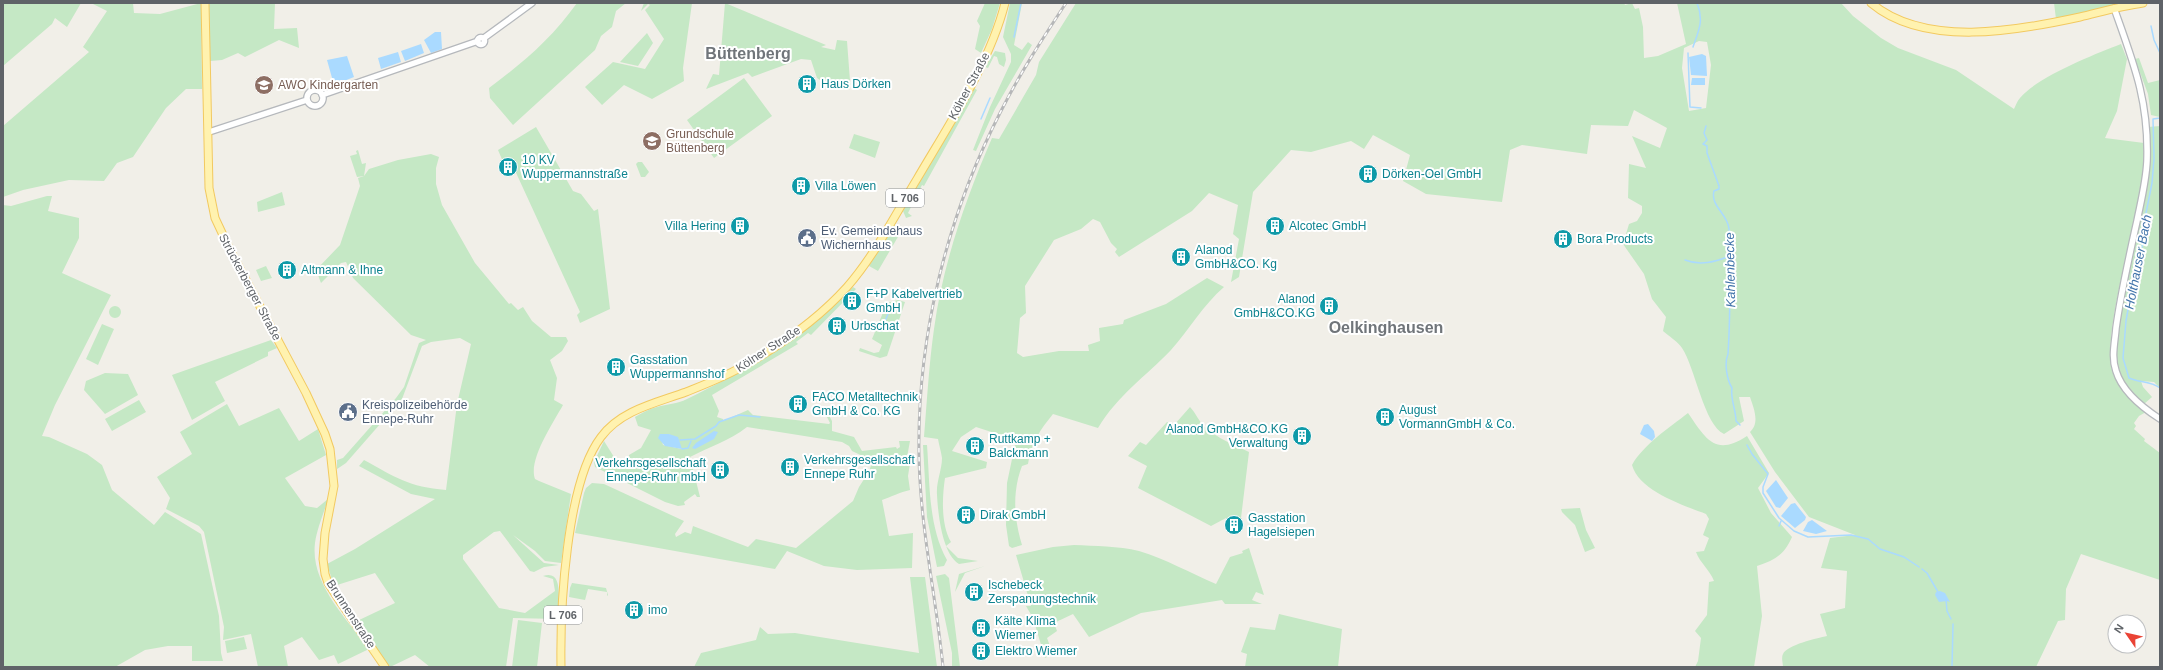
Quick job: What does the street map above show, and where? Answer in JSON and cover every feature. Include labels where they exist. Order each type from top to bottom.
[{"type":"main road","name":"Strückerberger Straße","points":[[206,3],[209,188],[215,218],[230,250],[314,408],[330,449],[334,486],[325,533],[323,559]]},
{"type":"main road","name":"Kölner Straße","points":[[561,667],[564,584],[572,524],[581,477],[598,441],[611,426],[633,412],[700,386],[754,360],[803,326],[846,288],[861,270],[884,233],[956,111],[993,40],[1005,3]]},
{"type":"main road","points":[[1871,3],[1894,19],[1910,25],[1927,29],[1958,31],[2014,28],[2062,20],[2143,3]]},
{"type":"main road","name":"Brunnenstraße","points":[[323,559],[328,583],[385,667]]},
{"type":"street","points":[[322,95],[478,41],[480,37],[484,38],[532,3]]},
{"type":"street","points":[[2114,8],[2143,94],[2146,120],[2147,153],[2144,187],[2119,308],[2114,350],[2114,366],[2118,376],[2129,392],[2160,419]]},
{"type":"street","points":[[312,90],[319,91],[322,95],[322,101],[317,106],[312,106],[307,100],[307,95],[312,90]]},
{"type":"street","points":[[209,132],[307,100]]},
{"type":"green space","points":[[3,3],[81,3],[67,27],[55,18],[52,24],[3,66]]},
{"type":"green space","points":[[91,3],[133,3],[134,13],[160,14],[201,3],[202,89],[186,89],[166,108],[133,157],[117,163],[104,181],[69,180],[23,190],[3,197],[3,126],[89,52],[83,47],[107,11]]},
{"type":"green space","points":[[209,3],[275,3],[274,29],[297,28],[299,48],[279,40],[245,57],[238,53],[222,60],[210,61]]},
{"type":"green space","points":[[577,3],[626,3],[616,11],[612,27],[601,36],[595,50],[513,125],[490,98],[489,88],[537,49],[557,28]]},
{"type":"green space","points":[[644,3],[692,3],[683,68],[684,81],[652,99],[624,85],[602,105],[585,87],[613,62],[645,69],[664,39],[645,10],[650,5],[648,4],[641,11]]},
{"type":"green space","points":[[725,3],[826,45],[821,47],[835,50],[837,40],[847,41],[850,81],[838,81],[829,86],[817,78],[811,60],[801,59],[752,77],[748,73],[706,89],[713,74],[719,75]]},
{"type":"green space","points":[[985,3],[1000,3],[992,29],[981,53],[975,49],[980,26],[977,21]]},
{"type":"green space","points":[[1010,3],[1022,3],[1014,45],[1022,50],[1028,42],[1032,45],[995,109],[976,151],[973,150],[990,107],[1011,62],[1011,54],[1003,37]]},
{"type":"green space","points":[[1076,3],[1624,3],[1625,5],[1632,3],[1635,9],[1639,8],[1643,27],[1644,58],[1658,56],[1686,44],[1677,3],[1841,3],[1853,16],[1881,38],[1898,48],[1956,70],[2014,109],[2020,98],[2039,82],[2067,67],[2121,44],[2127,59],[2117,111],[2105,138],[2144,143],[2144,164],[2140,200],[2114,315],[2111,339],[2111,360],[2114,376],[2120,387],[2146,412],[2139,416],[2134,423],[2136,426],[2134,429],[2145,439],[2144,441],[2160,453],[2160,580],[2081,554],[2066,589],[2065,620],[2058,621],[2036,667],[1783,667],[1783,654],[1790,648],[1803,642],[1827,636],[1820,614],[1845,608],[1847,571],[1821,568],[1830,538],[1855,535],[1809,517],[1775,472],[1750,432],[1755,424],[1755,416],[1750,397],[1739,397],[1744,421],[1724,434],[1717,428],[1705,408],[1687,357],[1682,348],[1676,341],[1663,331],[1666,317],[1652,299],[1644,274],[1623,244],[1629,224],[1637,221],[1642,213],[1642,206],[1628,198],[1629,164],[1646,168],[1632,136],[1660,148],[1667,128],[1634,110],[1628,126],[1591,125],[1587,154],[1522,145],[1510,150],[1502,202],[1426,194],[1403,181],[1410,155],[1373,135],[1364,149],[1351,141],[1311,152],[1291,150],[1253,192],[1239,277],[1231,282],[1239,239],[1233,234],[1238,205],[1209,193],[1192,211],[1119,257],[1115,252],[1117,249],[1111,243],[1100,222],[1093,219],[1081,229],[1054,240],[1025,286],[1026,313],[1020,318],[1017,353],[1023,357],[1059,351],[1089,351],[1088,345],[1100,341],[1099,328],[1123,324],[1124,320],[1166,304],[1207,278],[1224,287],[1209,302],[1171,350],[1114,406],[1098,428],[1053,414],[1048,420],[1034,443],[1029,456],[1028,464],[1022,466],[1019,476],[1015,496],[1015,506],[1017,525],[1022,545],[1012,548],[1009,546],[1006,525],[1007,483],[1016,440],[976,427],[961,437],[952,451],[987,462],[986,468],[945,478],[943,511],[945,528],[951,542],[946,546],[938,512],[937,490],[942,458],[938,439],[924,437],[932,342],[943,280],[949,255],[965,207],[992,138],[999,139],[1036,75],[1039,62]],"holes":[[[1699,41],[1707,42],[1711,65],[1706,108],[1689,111],[1682,68],[1684,48]]]},
{"type":"green space","points":[[2054,3],[2130,3],[2056,19]]},
{"type":"green space","points":[[647,33],[653,43],[638,66],[620,62]]},
{"type":"green space","points":[[995,51],[1005,53],[1006,60],[1004,67],[999,64],[997,57],[994,56],[988,68],[985,67]]},
{"type":"green space","points":[[2139,58],[2148,83],[2160,80],[2160,117],[2151,115],[2148,94],[2135,59]]},
{"type":"green space","points":[[744,78],[772,116],[714,158],[687,120]]},
{"type":"green space","points":[[974,88],[977,90],[924,186],[922,185],[908,213],[912,216],[906,218],[903,211]]},
{"type":"green space","points":[[2160,126],[2160,388],[2154,382],[2141,381],[2143,387],[2152,397],[2144,404],[2128,387],[2121,376],[2116,358],[2120,313],[2146,186],[2148,127]]},
{"type":"green space","points":[[536,127],[573,191],[581,194],[594,211],[598,209],[610,309],[580,323],[577,315],[580,312],[512,164],[504,164],[498,150]]},
{"type":"green space","points":[[854,134],[880,142],[875,158],[849,148]]},
{"type":"green space","points":[[358,150],[362,164],[366,163],[364,176],[357,177],[350,156],[357,154],[356,151]]},
{"type":"green space","points":[[431,154],[439,157],[436,168],[436,184],[442,205],[475,263],[509,304],[511,303],[518,310],[523,307],[532,321],[551,337],[566,337],[568,341],[562,351],[550,360],[557,378],[554,400],[563,405],[538,452],[534,471],[535,479],[571,494],[561,563],[545,561],[535,551],[513,535],[544,563],[559,565],[544,567],[534,572],[530,571],[500,531],[494,532],[463,555],[463,559],[499,608],[525,613],[555,591],[553,579],[543,576],[550,575],[555,578],[558,583],[559,598],[557,619],[513,618],[506,667],[430,667],[415,655],[390,667],[357,621],[395,603],[375,573],[334,586],[327,564],[355,549],[435,499],[411,494],[359,466],[364,460],[412,484],[433,489],[446,490],[457,404],[471,344],[460,338],[431,342],[422,346],[402,399],[346,463],[337,469],[337,460],[343,458],[404,387],[419,343],[426,340],[411,335],[353,278],[346,262],[341,263],[321,283],[316,270],[340,245],[360,186],[358,178],[364,176],[369,169],[398,160]]},
{"type":"green space","points":[[638,162],[642,162],[649,172],[645,177],[641,177],[636,164]]},
{"type":"green space","points":[[282,192],[285,205],[258,212],[257,202]]},
{"type":"green space","points":[[52,196],[48,211],[79,218],[79,238],[62,273],[111,295],[55,405],[42,436],[49,437],[87,454],[102,465],[112,490],[154,525],[165,512],[201,534],[219,616],[221,653],[223,661],[192,661],[192,646],[168,646],[145,650],[115,667],[3,667],[3,205],[11,206]]},
{"type":"green space","points":[[894,225],[901,226],[902,230],[878,271],[869,266]]},
{"type":"green space","points":[[266,266],[272,278],[261,281],[256,270]]},
{"type":"green space","points":[[853,287],[856,289],[811,335],[808,333],[796,342],[798,344],[712,395],[719,411],[717,417],[723,419],[723,421],[748,410],[753,415],[829,424],[830,423],[825,413],[827,412],[832,421],[832,431],[854,437],[862,451],[896,447],[897,449],[900,447],[899,441],[910,441],[907,457],[911,457],[908,476],[910,490],[882,500],[889,536],[913,533],[912,568],[857,570],[824,566],[787,551],[775,569],[575,533],[584,493],[586,488],[592,483],[604,484],[684,521],[675,534],[676,537],[685,532],[691,534],[693,526],[748,547],[756,539],[796,548],[853,501],[873,461],[852,451],[849,446],[842,442],[747,427],[726,440],[690,457],[700,497],[697,497],[695,494],[684,502],[685,505],[678,506],[665,502],[595,467],[594,462],[604,441],[614,457],[615,465],[620,467],[628,461],[629,455],[641,448],[651,430],[638,426],[635,417],[654,408],[687,399],[733,375],[775,351],[834,306]],"holes":[[[660,434],[669,434],[682,449],[663,445]]]},
{"type":"green space","points":[[898,300],[905,302],[887,356],[880,358],[859,351],[860,348],[874,353],[879,352],[882,345],[872,339],[887,303]]},
{"type":"green space","points":[[117,306],[120,307],[120,317],[113,318],[110,317],[109,310],[110,307]]},
{"type":"green space","points":[[102,324],[114,329],[98,365],[86,359]]},
{"type":"green space","points":[[271,340],[277,348],[268,352],[268,356],[215,382],[225,401],[192,420],[172,375]]},
{"type":"green space","points":[[105,373],[128,374],[138,395],[105,414],[84,390],[86,381]]},
{"type":"green space","points":[[139,400],[146,412],[112,431],[105,419]]},
{"type":"green space","points":[[227,404],[239,426],[279,408],[299,441],[318,429],[326,455],[285,478],[305,506],[317,508],[328,499],[315,543],[315,558],[318,572],[332,600],[369,649],[338,664],[334,655],[319,660],[302,637],[284,646],[288,667],[258,667],[251,634],[223,640],[224,627],[204,532],[199,526],[166,509],[170,498],[157,477],[192,454],[180,432]]},
{"type":"green space","points":[[1190,407],[1203,425],[1215,435],[1249,452],[1241,518],[1226,518],[1211,526],[1138,488],[1147,466],[1128,456],[1140,442],[1146,445],[1167,422],[1175,424]]},
{"type":"green space","points":[[1688,413],[1700,431],[1712,442],[1719,445],[1727,445],[1747,436],[1769,473],[1758,488],[1771,513],[1792,537],[1782,553],[1774,559],[1757,566],[1762,616],[1754,667],[1695,667],[1698,661],[1701,638],[1695,631],[1707,615],[1709,582],[1714,581],[1696,552],[1704,551],[1709,538],[1703,535],[1709,519],[1706,514],[1652,490],[1636,474],[1632,465],[1650,443]]},
{"type":"green space","points":[[923,445],[927,445],[933,519],[936,533],[947,560],[944,566],[937,567],[927,517]]},
{"type":"green space","points":[[1580,508],[1586,530],[1595,548],[1585,552],[1575,525],[1562,512],[1561,509]]},
{"type":"green space","points":[[1074,545],[1115,547],[1139,551],[1168,562],[1216,584],[1230,557],[1243,553],[1242,551],[1249,548],[1264,595],[1256,592],[1252,600],[1262,604],[1225,604],[1222,600],[1141,613],[1089,637],[1073,614],[1054,623],[1057,631],[1047,638],[1053,654],[1045,658],[1033,618],[1026,606],[1031,606],[1016,555],[1053,547]]},
{"type":"green space","points":[[946,546],[958,558],[978,561],[959,564],[953,559]]},
{"type":"green space","points":[[985,566],[965,573],[955,592],[959,574]]},
{"type":"green space","points":[[945,574],[949,578],[960,667],[952,667],[952,653],[936,576]]},
{"type":"green space","points":[[910,577],[925,577],[937,667],[694,667],[701,653],[756,640],[760,627],[768,634],[795,633],[919,653]]},
{"type":"green space","points":[[572,583],[606,588],[608,595],[607,596],[607,592],[588,589],[585,600],[569,597]]},
{"type":"green space","points":[[1279,614],[1342,629],[1338,667],[1245,667],[1247,654],[1241,652],[1250,627],[1275,630]]},
{"type":"green space","points":[[518,620],[542,623],[537,667],[512,667]]},
{"type":"green space","points":[[244,637],[247,649],[227,653],[225,641]]},
{"type":"water","points":[[435,32],[441,32],[442,49],[431,53],[424,40]]},
{"type":"water","points":[[421,44],[424,53],[405,61],[401,51]]},
{"type":"water","points":[[398,52],[401,62],[381,69],[378,58]]},
{"type":"water","points":[[1702,54],[1706,56],[1707,76],[1691,75],[1689,57]]},
{"type":"water","points":[[347,56],[354,77],[334,85],[327,60]]},
{"type":"water","points":[[1692,78],[1705,78],[1705,85],[1691,85]]},
{"type":"water","points":[[1648,424],[1654,431],[1655,437],[1652,441],[1640,434],[1644,425]]},
{"type":"water","points":[[714,431],[718,432],[714,439],[695,449],[692,448],[696,443]]},
{"type":"water","points":[[660,434],[669,434],[678,437],[682,449],[665,446],[658,438]]},
{"type":"water","points":[[1776,480],[1788,498],[1780,508],[1776,507],[1766,491]]},
{"type":"water","points":[[1795,503],[1806,517],[1805,520],[1795,528],[1781,516],[1791,504]]},
{"type":"water","points":[[1812,520],[1827,531],[1816,534],[1803,531],[1808,522]]},
{"type":"water","points":[[1940,591],[1945,593],[1950,602],[1939,602],[1935,595],[1936,592]]},
{"type":"waterway","points":[[1014,37],[1021,3]]},
{"type":"waterway","name":"Kahlenbecke","points":[[1693,47],[1700,25],[1700,15],[1697,3]]},
{"type":"waterway","name":"Holthauser Bach","points":[[2151,26],[2154,40],[2160,53]]},
{"type":"waterway","name":"Kahlenbecke","points":[[1688,53],[1690,107],[1701,108]]},
{"type":"waterway","points":[[981,119],[990,98]]},
{"type":"waterway","name":"Holthauser Bach","points":[[2160,118],[2153,119],[2154,159],[2152,183],[2143,228],[2143,243],[2134,275],[2126,321],[2123,358],[2129,378],[2153,384],[2160,388]]},
{"type":"waterway","name":"Kahlenbecke","points":[[1706,126],[1704,133],[1707,140],[1703,144],[1707,146],[1707,153],[1719,186],[1719,189],[1714,191],[1713,196],[1717,206],[1726,219],[1730,234],[1730,322],[1726,367],[1727,376],[1732,388],[1736,421],[1740,425]]},
{"type":"waterway","points":[[1685,260],[1702,263],[1719,260],[1730,256]]},
{"type":"waterway","points":[[881,331],[890,309]]},
{"type":"waterway","points":[[680,440],[695,439],[716,426],[719,422],[739,415],[760,417]]},
{"type":"waterway","points":[[682,449],[688,448],[691,441]]},
{"type":"waterway","name":"Kahlenbecke","points":[[1747,445],[1752,454],[1768,474],[1763,487],[1763,493],[1779,518],[1794,531],[1808,537],[1851,535],[1868,539],[1880,549],[1904,557],[1919,567]]},
{"type":"waterway","name":"Kahlenbecke","points":[[1779,526],[1781,521]]},
{"type":"waterway","name":"Kahlenbecke","points":[[1922,569],[1927,573],[1938,592]]},
{"type":"waterway","name":"Kahlenbecke","points":[[1946,600],[1947,611],[1951,619]]},
{"type":"waterway","name":"Kahlenbecke","points":[[1952,667],[1953,624]]},
{"type":"railway","points":[[943,667],[925,535],[920,482],[920,410],[923,366],[930,322],[939,278],[951,235],[965,192],[982,151],[1016,83],[1066,3]]},
{"type":"place","name":"Haus Dörken","points":[[807,84]]},
{"type":"place","name":"AWO Kindergarten","points":[[264,85]]},
{"type":"place","name":"Grundschule Büttenberg","points":[[652,141]]},
{"type":"place","name":"10 KV Wuppermannstraße","points":[[508,167]]},
{"type":"place","name":"Dörken-Oel GmbH","points":[[1368,174]]},
{"type":"place","name":"Villa Löwen","points":[[801,186]]},
{"type":"place","name":"Villa Hering","points":[[740,226]]},
{"type":"place","name":"Alcotec GmbH","points":[[1275,226]]},
{"type":"place","name":"Ev. Gemeindehaus Wichernhaus","points":[[807,238]]},
{"type":"place","name":"Bora Products","points":[[1563,239]]},
{"type":"place","name":"Alanod GmbH&CO. Kg","points":[[1181,257]]},
{"type":"place","name":"Altmann & Ihne","points":[[287,270]]},
{"type":"place","name":"F+P Kabelvertrieb GmbH","points":[[852,301]]},
{"type":"place","name":"Alanod GmbH&CO.KG","points":[[1329,306]]},
{"type":"place","name":"Urbschat","points":[[837,326]]},
{"type":"place","name":"Gasstation Wuppermannshof","points":[[616,367]]},
{"type":"place","name":"FACO Metalltechnik GmbH & Co. KG","points":[[798,404]]},
{"type":"place","name":"Kreispolizeibehörde Ennepe-Ruhr","points":[[348,412]]},
{"type":"place","name":"August VormannGmbH & Co.","points":[[1385,417]]},
{"type":"place","name":"Alanod GmbH&CO.KG Verwaltung","points":[[1302,436]]},
{"type":"place","name":"Ruttkamp + Balckmann","points":[[975,446]]},
{"type":"place","name":"Verkehrsgesellschaft Ennepe Ruhr","points":[[790,467]]},
{"type":"place","name":"Verkehrsgesellschaft Ennepe-Ruhr mbH","points":[[720,470]]},
{"type":"place","name":"Dirak GmbH","points":[[966,515]]},
{"type":"place","name":"Gasstation Hagelsiepen","points":[[1234,525]]},
{"type":"place","name":"Ischebeck Zerspanungstechnik","points":[[974,592]]},
{"type":"place","name":"imo","points":[[634,610]]},
{"type":"place","name":"Kälte Klima Wiemer","points":[[981,628]]},
{"type":"place","name":"Elektro Wiemer","points":[[981,651]]},
{"type":"district","name":"Büttenberg","points":[[748,53]]},
{"type":"district","name":"Oelkinghausen","points":[[1386,327]]}]
